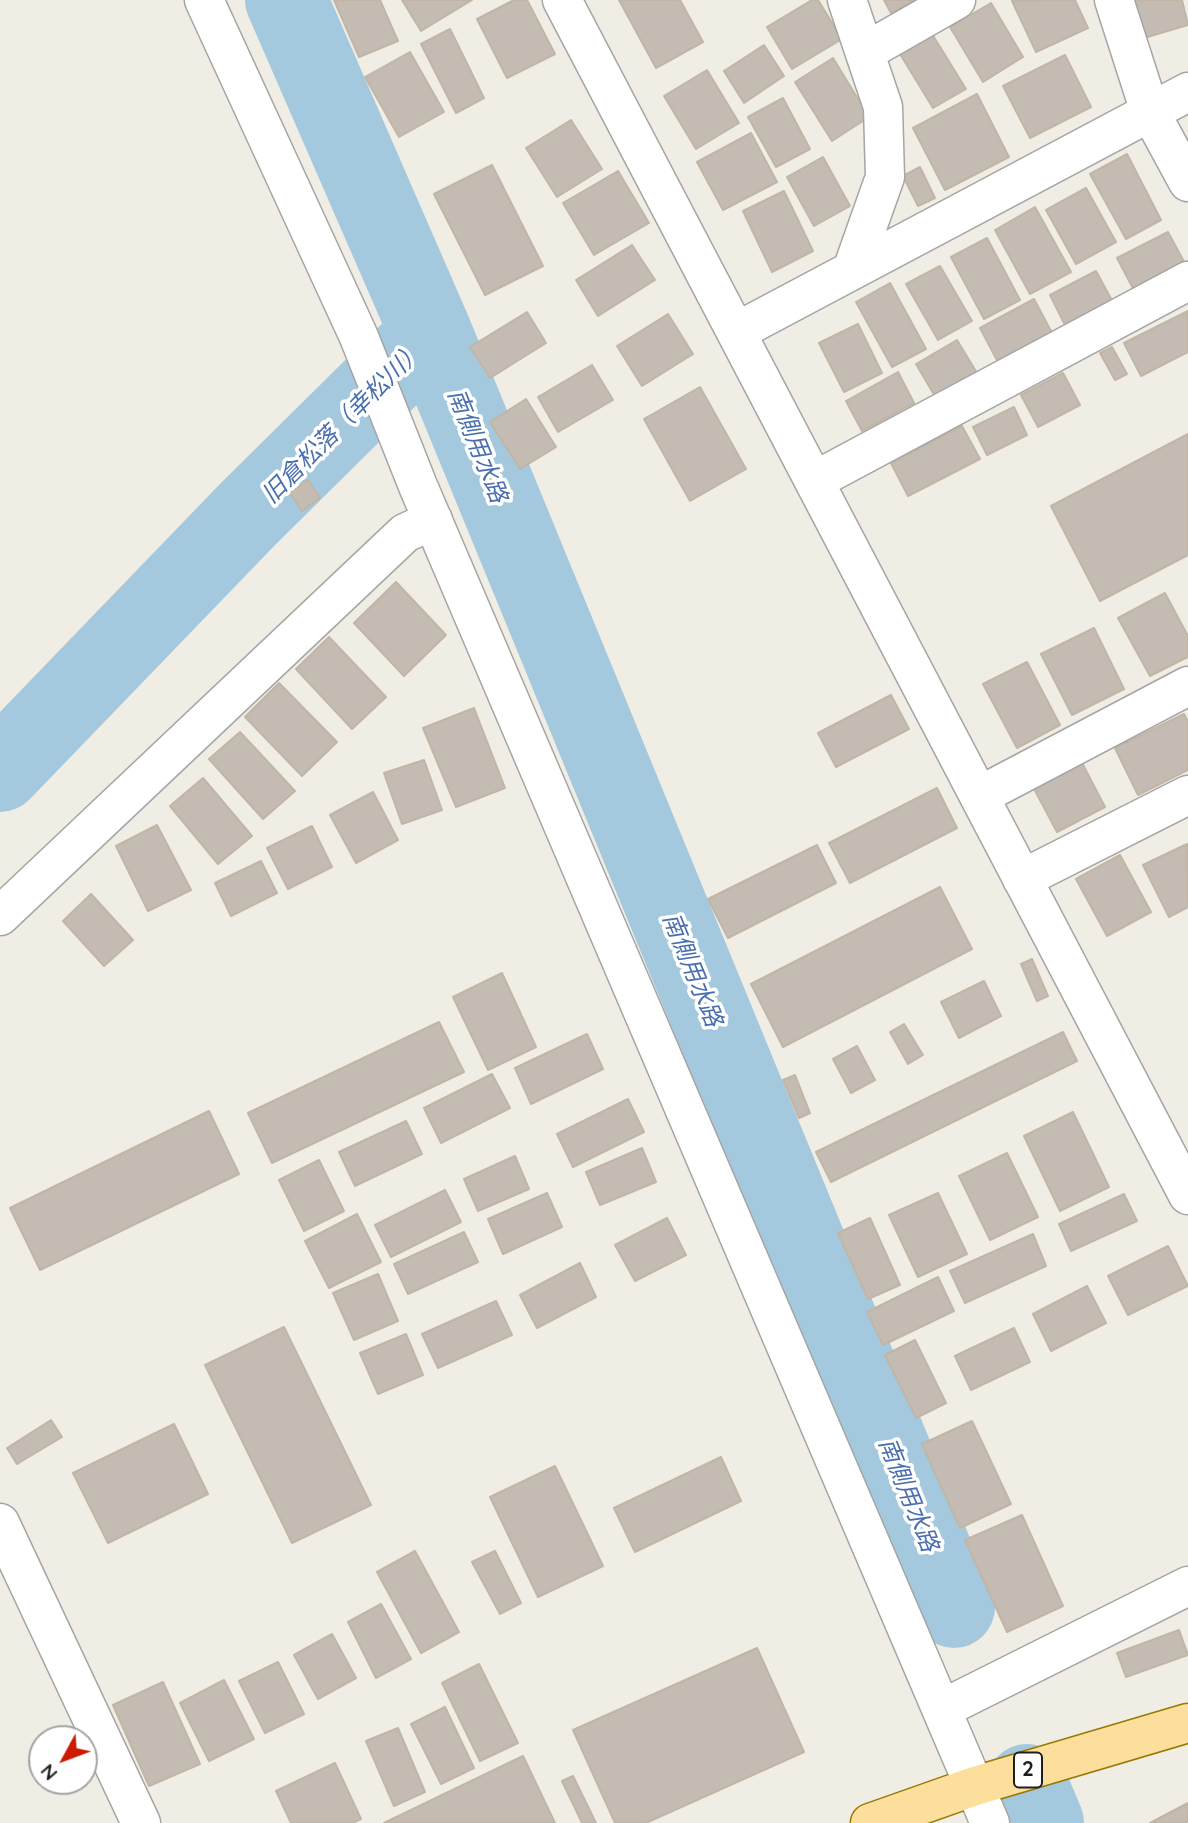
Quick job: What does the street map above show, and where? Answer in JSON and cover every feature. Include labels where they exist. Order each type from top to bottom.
[{"type":"main road","name":"2","points":[[870,1823],[975,1786],[1188,1723]]},
{"type":"street","points":[[204,0],[359,337],[418,486],[990,1823]]},
{"type":"street","points":[[562,0],[1188,1195]]},
{"type":"street","points":[[847,0],[883,107],[886,177],[852,270]]},
{"type":"street","points":[[865,52],[956,0]]},
{"type":"street","points":[[1114,0],[1150,112],[1188,182]]},
{"type":"street","points":[[736,332],[1188,92]]},
{"type":"street","points":[[814,481],[1188,281]]},
{"type":"street","points":[[0,916],[405,533],[433,520]]},
{"type":"street","points":[[979,796],[1188,686]]},
{"type":"street","points":[[1022,879],[1188,795]]},
{"type":"street","points":[[0,1524],[141,1823]]},
{"type":"street","points":[[942,1709],[1188,1586]]},
{"type":"building","points":[[334,0],[380,0],[398,41],[359,57]]},
{"type":"building","points":[[402,0],[472,0],[421,31]]},
{"type":"building","points":[[514,0],[527,0],[555,54],[507,78],[477,19]]},
{"type":"building","points":[[619,0],[680,0],[703,42],[656,68]]},
{"type":"building","points":[[812,0],[818,0],[842,39],[792,69],[767,27]]},
{"type":"building","points":[[884,0],[915,0],[891,13]]},
{"type":"building","points":[[1075,0],[1088,28],[1036,52],[1012,1]]},
{"type":"building","points":[[1132,0],[1182,0],[1188,25],[1144,38]]},
{"type":"building","points":[[991,3],[1023,57],[983,82],[950,27]]},
{"type":"building","points":[[450,29],[484,98],[456,113],[421,44]]},
{"type":"building","points":[[932,34],[966,89],[933,108],[900,54]]},
{"type":"building","points":[[764,45],[784,76],[744,103],[724,71]]},
{"type":"building","points":[[410,52],[444,112],[399,137],[365,77]]},
{"type":"building","points":[[1065,55],[1091,107],[1030,138],[1003,86]]},
{"type":"building","points":[[833,58],[869,117],[832,141],[795,82]]},
{"type":"building","points":[[707,70],[739,123],[696,149],[664,96]]},
{"type":"building","points":[[977,94],[1009,157],[945,190],[913,128]]},
{"type":"building","points":[[783,98],[810,149],[776,167],[748,117]]},
{"type":"building","points":[[571,120],[602,169],[557,197],[526,148]]},
{"type":"building","points":[[751,133],[777,182],[723,210],[697,162]]},
{"type":"building","points":[[1127,154],[1161,220],[1126,239],[1090,174]]},
{"type":"building","points":[[823,157],[850,206],[814,226],[787,177]]},
{"type":"building","points":[[492,165],[543,266],[485,295],[434,194]]},
{"type":"building","points":[[920,167],[935,198],[918,206],[903,176]]},
{"type":"building","points":[[618,171],[649,223],[594,255],[563,203]]},
{"type":"building","points":[[1086,188],[1116,242],[1076,264],[1046,210]]},
{"type":"building","points":[[784,191],[813,251],[772,272],[743,211]]},
{"type":"building","points":[[1035,207],[1071,272],[1030,294],[995,230]]},
{"type":"building","points":[[1168,232],[1188,269],[1137,296],[1117,258]]},
{"type":"building","points":[[987,238],[1020,300],[984,319],[951,257]]},
{"type":"building","points":[[632,245],[655,280],[598,316],[576,280]]},
{"type":"building","points":[[940,266],[972,321],[938,340],[906,284]]},
{"type":"building","points":[[1096,271],[1115,306],[1068,331],[1050,295]]},
{"type":"building","points":[[890,283],[926,349],[892,367],[856,302]]},
{"type":"building","points":[[1034,299],[1052,333],[998,362],[980,328]]},
{"type":"building","points":[[1188,311],[1188,352],[1141,376],[1124,343]]},
{"type":"building","points":[[527,312],[546,343],[490,378],[470,347]]},
{"type":"building","points":[[668,314],[693,354],[642,386],[617,346]]},
{"type":"building","points":[[858,324],[882,373],[844,392],[819,343]]},
{"type":"building","points":[[957,340],[977,373],[936,398],[916,364]]},
{"type":"building","points":[[1112,347],[1127,374],[1115,380],[1100,353]]},
{"type":"building","points":[[592,365],[613,400],[558,432],[538,397]]},
{"type":"building","points":[[898,372],[914,403],[862,431],[846,401]]},
{"type":"building","points":[[1063,373],[1080,405],[1038,427],[1021,395]]},
{"type":"building","points":[[700,387],[746,469],[690,501],[644,419]]},
{"type":"building","points":[[526,399],[556,447],[520,469],[490,422]]},
{"type":"building","points":[[1014,407],[1027,435],[987,455],[973,427]]},
{"type":"building","points":[[962,426],[980,459],[908,496],[891,463]]},
{"type":"building","points":[[1188,434],[1188,555],[1100,601],[1051,506]]},
{"type":"building","points":[[308,480],[320,498],[302,511],[290,493]]},
{"type":"building","points":[[396,582],[446,635],[404,676],[354,623]]},
{"type":"building","points":[[1165,593],[1188,636],[1188,657],[1150,676],[1118,618]]},
{"type":"building","points":[[1094,628],[1124,689],[1072,715],[1041,654]]},
{"type":"building","points":[[329,637],[386,697],[352,729],[296,669]]},
{"type":"building","points":[[1027,662],[1060,725],[1017,748],[983,684]]},
{"type":"building","points":[[279,683],[337,742],[302,776],[245,717]]},
{"type":"building","points":[[891,695],[909,729],[836,767],[818,733]]},
{"type":"building","points":[[474,708],[505,788],[456,807],[423,728]]},
{"type":"building","points":[[1184,714],[1188,722],[1188,770],[1138,795],[1115,748]]},
{"type":"building","points":[[240,732],[295,791],[263,819],[209,759]]},
{"type":"building","points":[[424,760],[442,810],[402,824],[384,773]]},
{"type":"building","points":[[1081,761],[1105,807],[1057,832],[1032,785]]},
{"type":"building","points":[[203,778],[252,836],[218,864],[170,806]]},
{"type":"building","points":[[937,788],[957,828],[850,883],[829,843]]},
{"type":"building","points":[[373,792],[398,840],[356,863],[330,815]]},
{"type":"building","points":[[157,825],[191,890],[148,911],[116,846]]},
{"type":"building","points":[[312,826],[332,867],[288,889],[267,848]]},
{"type":"building","points":[[1187,844],[1188,907],[1169,917],[1143,865]]},
{"type":"building","points":[[817,845],[836,883],[728,938],[708,899]]},
{"type":"building","points":[[1120,855],[1151,912],[1107,936],[1076,879]]},
{"type":"building","points":[[261,861],[277,893],[231,916],[215,883]]},
{"type":"building","points":[[940,887],[972,949],[783,1047],[751,984]]},
{"type":"building","points":[[91,894],[133,940],[104,966],[63,921]]},
{"type":"building","points":[[1032,959],[1048,996],[1037,1001],[1021,964]]},
{"type":"building","points":[[502,973],[536,1047],[488,1070],[453,997]]},
{"type":"building","points":[[984,981],[1001,1016],[959,1038],[941,1002]]},
{"type":"building","points":[[439,1022],[464,1072],[272,1163],[248,1113]]},
{"type":"building","points":[[904,1024],[923,1055],[908,1064],[890,1032]]},
{"type":"building","points":[[1063,1032],[1077,1061],[831,1182],[816,1152]]},
{"type":"building","points":[[587,1034],[603,1069],[531,1104],[515,1068]]},
{"type":"building","points":[[857,1046],[875,1080],[851,1093],[833,1059]]},
{"type":"building","points":[[492,1074],[510,1108],[441,1143],[424,1108]]},
{"type":"building","points":[[795,1075],[810,1113],[799,1118],[783,1080]]},
{"type":"building","points":[[628,1099],[644,1132],[573,1167],[557,1134]]},
{"type":"building","points":[[209,1111],[239,1174],[40,1270],[10,1208]]},
{"type":"building","points":[[1073,1112],[1109,1187],[1060,1211],[1024,1136]]},
{"type":"building","points":[[406,1121],[422,1154],[355,1186],[339,1152]]},
{"type":"building","points":[[642,1148],[656,1182],[600,1205],[586,1172]]},
{"type":"building","points":[[1007,1153],[1038,1217],[990,1240],[959,1176]]},
{"type":"building","points":[[515,1156],[529,1189],[478,1211],[464,1179]]},
{"type":"building","points":[[319,1160],[344,1211],[304,1231],[279,1180]]},
{"type":"building","points":[[445,1190],[461,1222],[391,1257],[375,1225]]},
{"type":"building","points":[[547,1193],[562,1227],[503,1254],[488,1219]]},
{"type":"building","points":[[938,1193],[967,1254],[918,1277],[889,1215]]},
{"type":"building","points":[[1124,1194],[1137,1221],[1071,1251],[1059,1224]]},
{"type":"building","points":[[357,1214],[381,1262],[329,1288],[305,1241]]},
{"type":"building","points":[[667,1218],[686,1255],[635,1281],[615,1245]]},
{"type":"building","points":[[870,1218],[900,1285],[868,1299],[838,1233]]},
{"type":"building","points":[[464,1232],[478,1262],[408,1294],[394,1264]]},
{"type":"building","points":[[1033,1234],[1046,1266],[965,1303],[950,1271]]},
{"type":"building","points":[[1168,1246],[1188,1286],[1128,1315],[1108,1276]]},
{"type":"building","points":[[580,1263],[596,1297],[537,1328],[520,1295]]},
{"type":"building","points":[[378,1274],[398,1321],[354,1340],[333,1293]]},
{"type":"building","points":[[938,1277],[954,1311],[883,1345],[867,1312]]},
{"type":"building","points":[[1087,1286],[1106,1323],[1051,1351],[1033,1314]]},
{"type":"building","points":[[496,1301],[512,1335],[438,1368],[422,1334]]},
{"type":"building","points":[[284,1327],[371,1505],[292,1543],[205,1365]]},
{"type":"building","points":[[1014,1328],[1030,1362],[971,1390],[955,1356]]},
{"type":"building","points":[[406,1334],[423,1375],[378,1394],[360,1353]]},
{"type":"building","points":[[915,1340],[946,1403],[916,1418],[885,1355]]},
{"type":"building","points":[[51,1420],[62,1437],[17,1464],[7,1448]]},
{"type":"building","points":[[972,1421],[1011,1504],[960,1528],[922,1444]]},
{"type":"building","points":[[174,1424],[208,1494],[108,1543],[73,1473]]},
{"type":"building","points":[[721,1457],[741,1501],[635,1552],[614,1508]]},
{"type":"building","points":[[555,1466],[603,1566],[538,1597],[490,1497]]},
{"type":"building","points":[[1022,1515],[1063,1606],[1007,1632],[965,1540]]},
{"type":"building","points":[[415,1551],[459,1632],[421,1653],[377,1572]]},
{"type":"building","points":[[495,1551],[521,1603],[500,1614],[472,1562]]},
{"type":"building","points":[[381,1604],[411,1659],[376,1678],[348,1622]]},
{"type":"building","points":[[1179,1630],[1188,1655],[1126,1677],[1117,1653]]},
{"type":"building","points":[[332,1634],[356,1678],[318,1699],[294,1655]]},
{"type":"building","points":[[757,1648],[804,1752],[646,1823],[615,1823],[573,1730]]},
{"type":"building","points":[[278,1662],[304,1714],[265,1733],[239,1681]]},
{"type":"building","points":[[479,1664],[518,1743],[480,1761],[442,1683]]},
{"type":"building","points":[[224,1680],[254,1739],[209,1761],[180,1703]]},
{"type":"building","points":[[163,1682],[200,1764],[149,1786],[113,1705]]},
{"type":"building","points":[[445,1707],[474,1768],[441,1784],[411,1724]]},
{"type":"building","points":[[398,1728],[425,1792],[394,1806],[366,1741]]},
{"type":"building","points":[[523,1756],[555,1823],[384,1823]]},
{"type":"building","points":[[335,1763],[361,1819],[353,1823],[291,1823],[276,1791]]},
{"type":"building","points":[[573,1776],[596,1823],[582,1823],[562,1781]]},
{"type":"building","points":[[1188,1803],[1188,1823],[1150,1823]]},
{"type":"waterway","name":"南側用水路","points":[[286,0],[431,333],[954,1607]]},
{"type":"waterway","name":"旧倉松落（幸松川）","points":[[0,771],[248,514],[431,333]]},
{"type":"waterway","name":"南側用水路","points":[[1027,1785],[1043,1823]]}]
